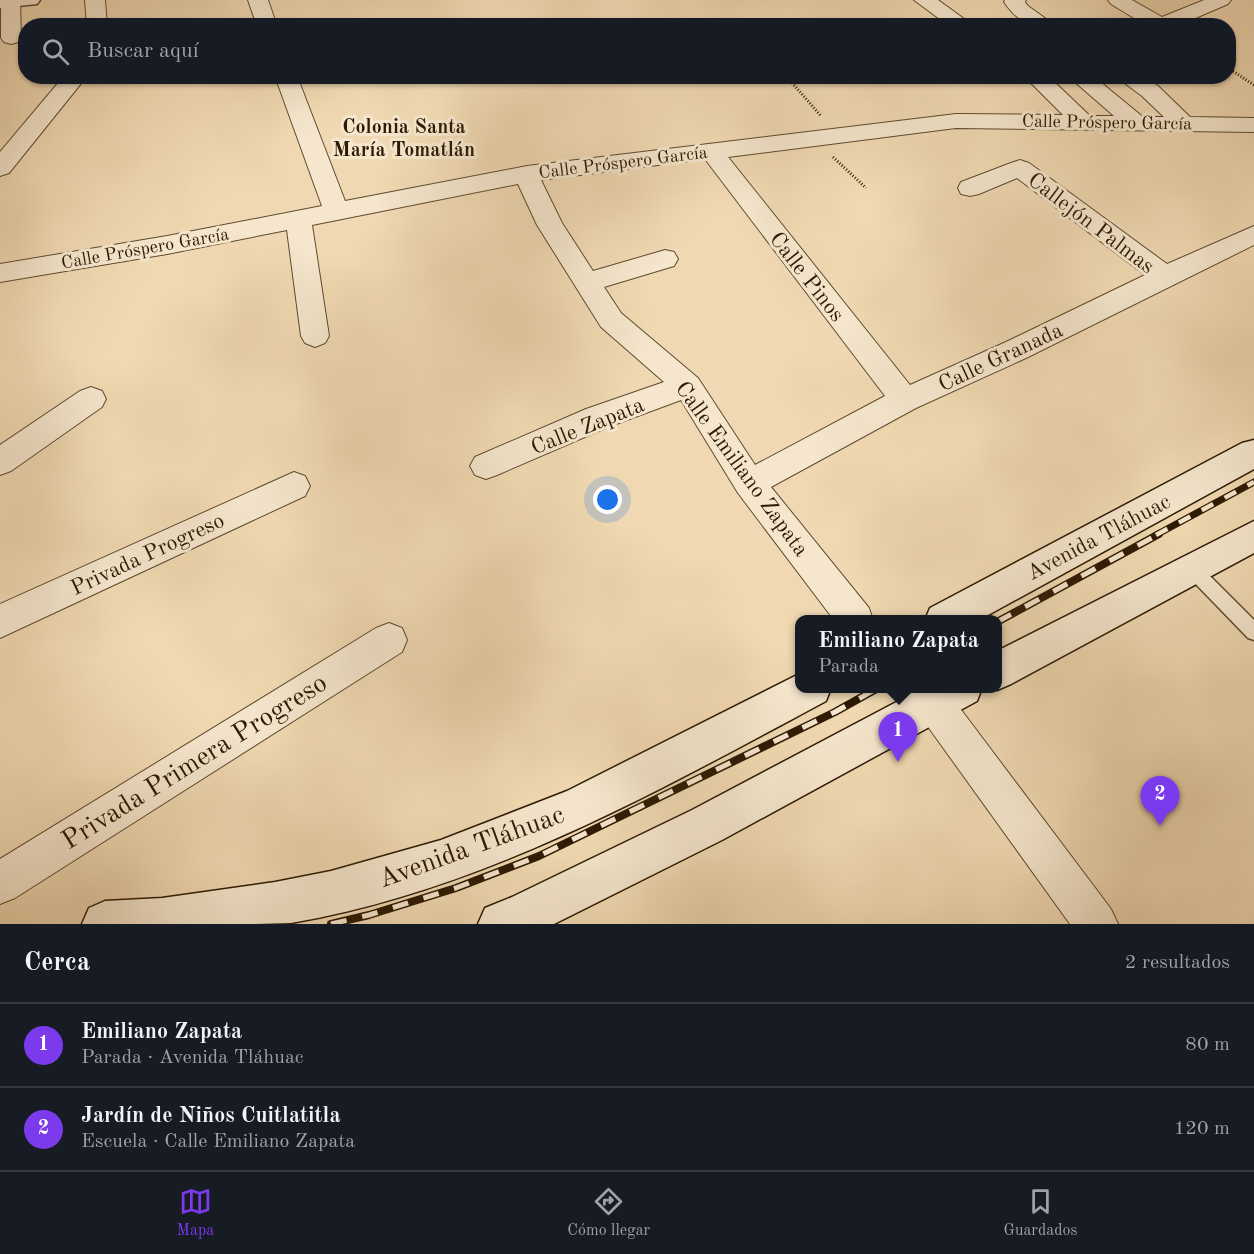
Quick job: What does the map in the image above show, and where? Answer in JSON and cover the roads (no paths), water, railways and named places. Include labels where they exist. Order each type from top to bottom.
[{"type":"main road","name":"Avenida Tláhuac","points":[[952,615],[1254,453]]},
{"type":"main road","points":[[1002,668],[1254,536]]},
{"type":"main road","name":"Avenida Tláhuac","points":[[105,924],[209,916],[298,901],[386,880],[470,853],[550,820],[802,693]]},
{"type":"main road","points":[[501,924],[522,916],[707,825],[938,694]]},
{"type":"street","points":[[95,0],[96,18]]},
{"type":"street","points":[[258,0],[264,18]]},
{"type":"street","points":[[924,0],[952,18]]},
{"type":"street","points":[[1016,0],[1014,2],[1021,10],[1034,18]]},
{"type":"street","points":[[1118,0],[1150,18]]},
{"type":"street","points":[[1179,18],[1221,0]]},
{"type":"street","points":[[11,38],[14,1]]},
{"type":"street","points":[[0,168],[69,84]]},
{"type":"street","points":[[289,84],[337,213]]},
{"type":"street","points":[[1043,84],[1083,122]]},
{"type":"street","points":[[1089,84],[1137,123]]},
{"type":"street","points":[[1139,84],[1150,91],[1184,124]]},
{"type":"street","name":"Calle Próspero García","points":[[0,273],[337,213],[527,174],[956,121],[1254,125]]},
{"type":"street","name":"Calle Pinos","points":[[712,152],[905,400]]},
{"type":"street","name":"Callejón Palmas","points":[[970,188],[1020,168],[1165,276]]},
{"type":"street","name":"Calle Emiliano Zapata","points":[[527,174],[532,192],[550,225],[610,320],[688,387],[749,483],[852,615]]},
{"type":"street","points":[[299,220],[315,336]]},
{"type":"street","name":"Calle Granada","points":[[749,483],[905,400],[1016,350],[1165,276],[1246,248]]},
{"type":"street","points":[[586,283],[665,259]]},
{"type":"street","name":"Calle Zapata","points":[[486,466],[597,418],[688,387]]},
{"type":"street","points":[[0,462],[91,399]]},
{"type":"street","name":"Privada Progreso","points":[[0,621],[294,486]]},
{"type":"street","name":"Privada Primera Progreso","points":[[0,883],[389,640]]},
{"type":"street","points":[[938,694],[1096,924]]},
{"type":"lane","points":[[1192,569],[1254,632]]},
{"type":"railway","points":[[1156,535],[1254,482]]},
{"type":"railway","points":[[1002,619],[1159,534]]},
{"type":"railway","points":[[331,924],[369,915],[456,888],[539,856],[835,712],[869,693]]},
{"type":"place","name":"Emiliano Zapata","points":[[898,762]]},
{"type":"place","name":"Jardín de Niños Cuitlatitla","points":[[1160,826]]},
{"type":"district","name":"Colonia Santa María Tomatlán","points":[[404,138]]}]
